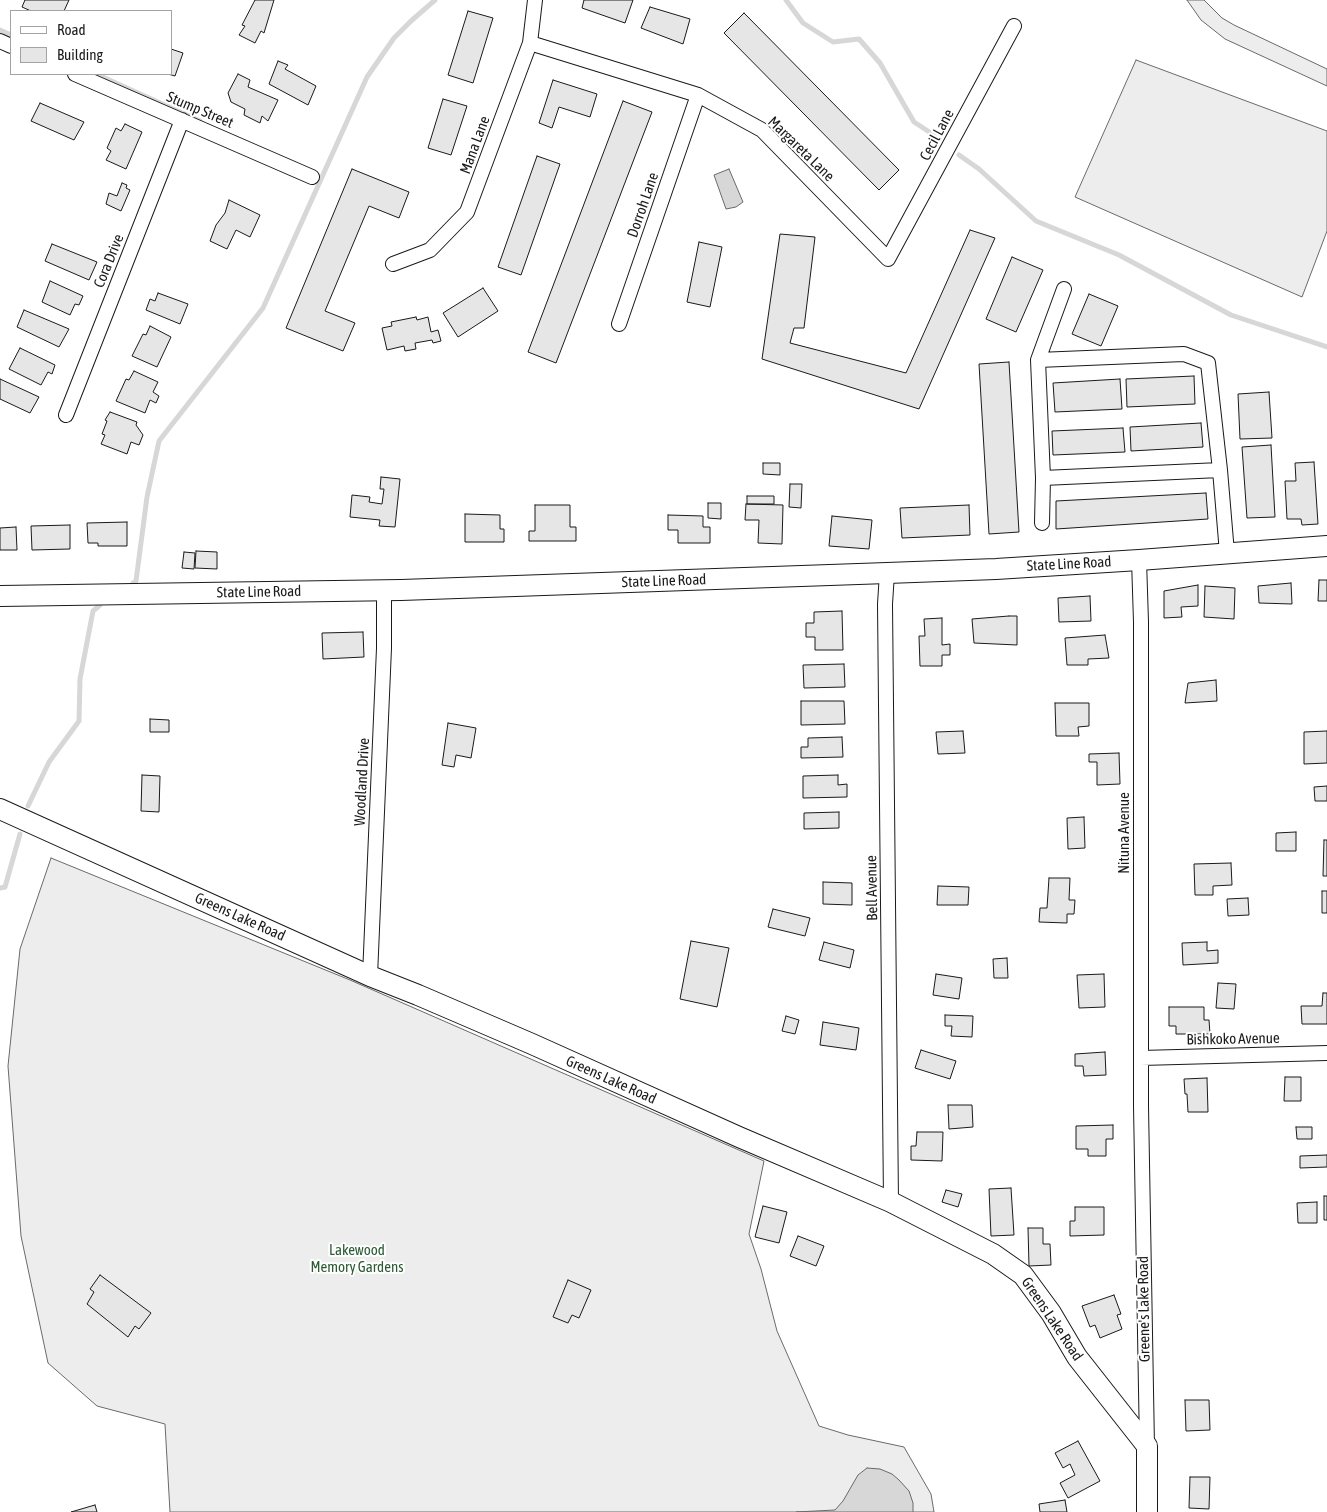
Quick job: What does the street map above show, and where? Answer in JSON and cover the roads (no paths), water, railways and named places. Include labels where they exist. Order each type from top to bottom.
[{"type":"street","name":"Mana Lane","points":[[393,264],[430,250],[467,212],[530,43],[535,0]]},
{"type":"street","name":"Cecil Lane","points":[[888,259],[1014,26]]},
{"type":"street","name":"Margareta Lane","points":[[530,43],[698,96],[762,130],[888,259]]},
{"type":"street","name":"Stump Street","points":[[77,75],[312,176]]},
{"type":"street","name":"Dorroh Lane","points":[[619,324],[698,96]]},
{"type":"street","name":"Cora Drive","points":[[66,415],[182,120]]},
{"type":"street","points":[[1042,523],[1043,478],[1038,360],[1064,289]]},
{"type":"street","points":[[1038,360],[1184,354],[1208,363],[1227,553]]},
{"type":"street","points":[[1043,478],[1220,470]]},
{"type":"street","name":"State Line Road","points":[[0,596],[384,590],[887,573],[1139,560],[1327,546]]},
{"type":"street","name":"Nituna Avenue","points":[[1139,560],[1141,622],[1141,1106]]},
{"type":"street","name":"Bell Avenue","points":[[887,573],[885,604],[891,1202]]},
{"type":"street","name":"Woodland Drive","points":[[370,976],[384,648],[384,590]]},
{"type":"street","name":"Greens Lake Road","points":[[0,809],[370,976],[515,1037],[739,1137],[891,1202],[993,1254],[1023,1275],[1051,1313],[1077,1357],[1147,1446]]},
{"type":"street","name":"Bishkoko Avenue","points":[[1141,1058],[1327,1053]]},
{"type":"street","name":"Greene's Lake Road","points":[[1141,1106],[1147,1512]]},
{"type":"waterway","points":[[133,583],[136,581],[147,497],[159,441],[263,308],[367,77],[394,38],[435,0]]},
{"type":"waterway","points":[[786,0],[803,23],[833,42],[859,39],[880,63],[914,122],[934,135]]},
{"type":"waterway","points":[[0,30],[10,35]]},
{"type":"waterway","points":[[98,75],[200,121]]},
{"type":"waterway","points":[[959,155],[979,169],[1036,221],[1119,255],[1231,315],[1327,347]]},
{"type":"waterway","points":[[28,806],[49,762],[79,721],[80,679],[93,611],[100,605]]},
{"type":"waterway","points":[[0,888],[5,887],[20,834]]},
{"type":"park label","name":"Lakewood Memory Gardens","points":[[357,1258]]}]
